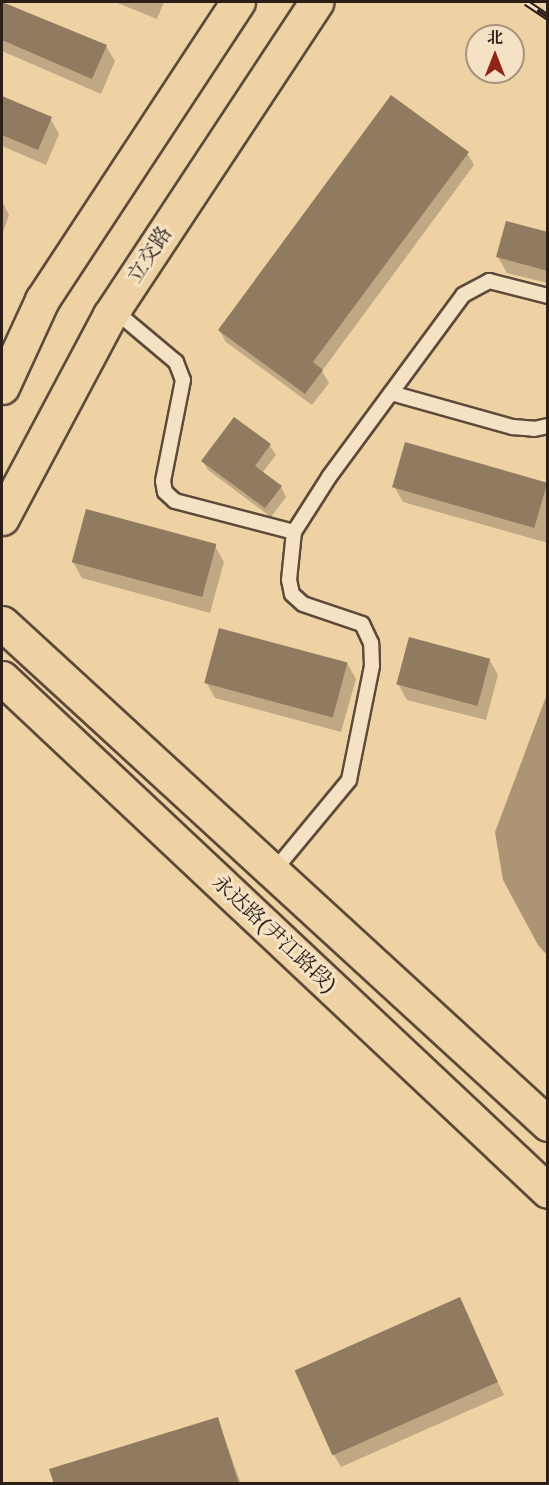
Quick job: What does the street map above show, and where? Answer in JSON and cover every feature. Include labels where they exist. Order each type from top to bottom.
[{"type":"main road","points":[[2,387],[42,300],[238,2]]},
{"type":"main road","name":"立交路","points":[[2,518],[114,310],[316,2]]},
{"type":"main road","points":[[2,623],[548,1124]]},
{"type":"main road","name":"永达路(尹江路段)","points":[[2,678],[548,1191]]},
{"type":"lane","points":[[273,872],[349,780],[372,666],[371,643],[362,624],[303,604],[292,594],[289,580],[294,531],[463,295],[477,285],[489,281],[548,296]]},
{"type":"lane","points":[[114,310],[171,356],[183,380],[163,481],[165,492],[175,501],[294,531]]},
{"type":"lane","points":[[391,393],[513,427],[534,429],[548,426]]},
{"type":"shaded area","points":[[547,694],[547,955],[538,945],[503,880],[495,832]]},
{"type":"building","points":[[2,2],[107,45],[92,79],[2,40]]},
{"type":"building","points":[[391,95],[469,152],[313,362],[323,370],[305,394],[218,330]]},
{"type":"building","points":[[2,96],[52,117],[38,150],[2,135]]},
{"type":"building","points":[[506,221],[548,232],[548,271],[496,257]]},
{"type":"building","points":[[234,417],[271,444],[255,466],[282,486],[265,508],[201,461]]},
{"type":"building","points":[[405,442],[547,483],[534,528],[392,487]]},
{"type":"building","points":[[86,509],[216,544],[202,597],[72,562]]},
{"type":"building","points":[[219,628],[347,662],[333,717],[204,683]]},
{"type":"building","points":[[409,637],[490,659],[477,706],[396,684]]},
{"type":"building","points":[[460,1297],[498,1382],[332,1456],[295,1371]]},
{"type":"building","points":[[218,1417],[239,1484],[54,1484],[49,1469]]},
{"type":"railway","points":[[526,2],[548,17]]}]
